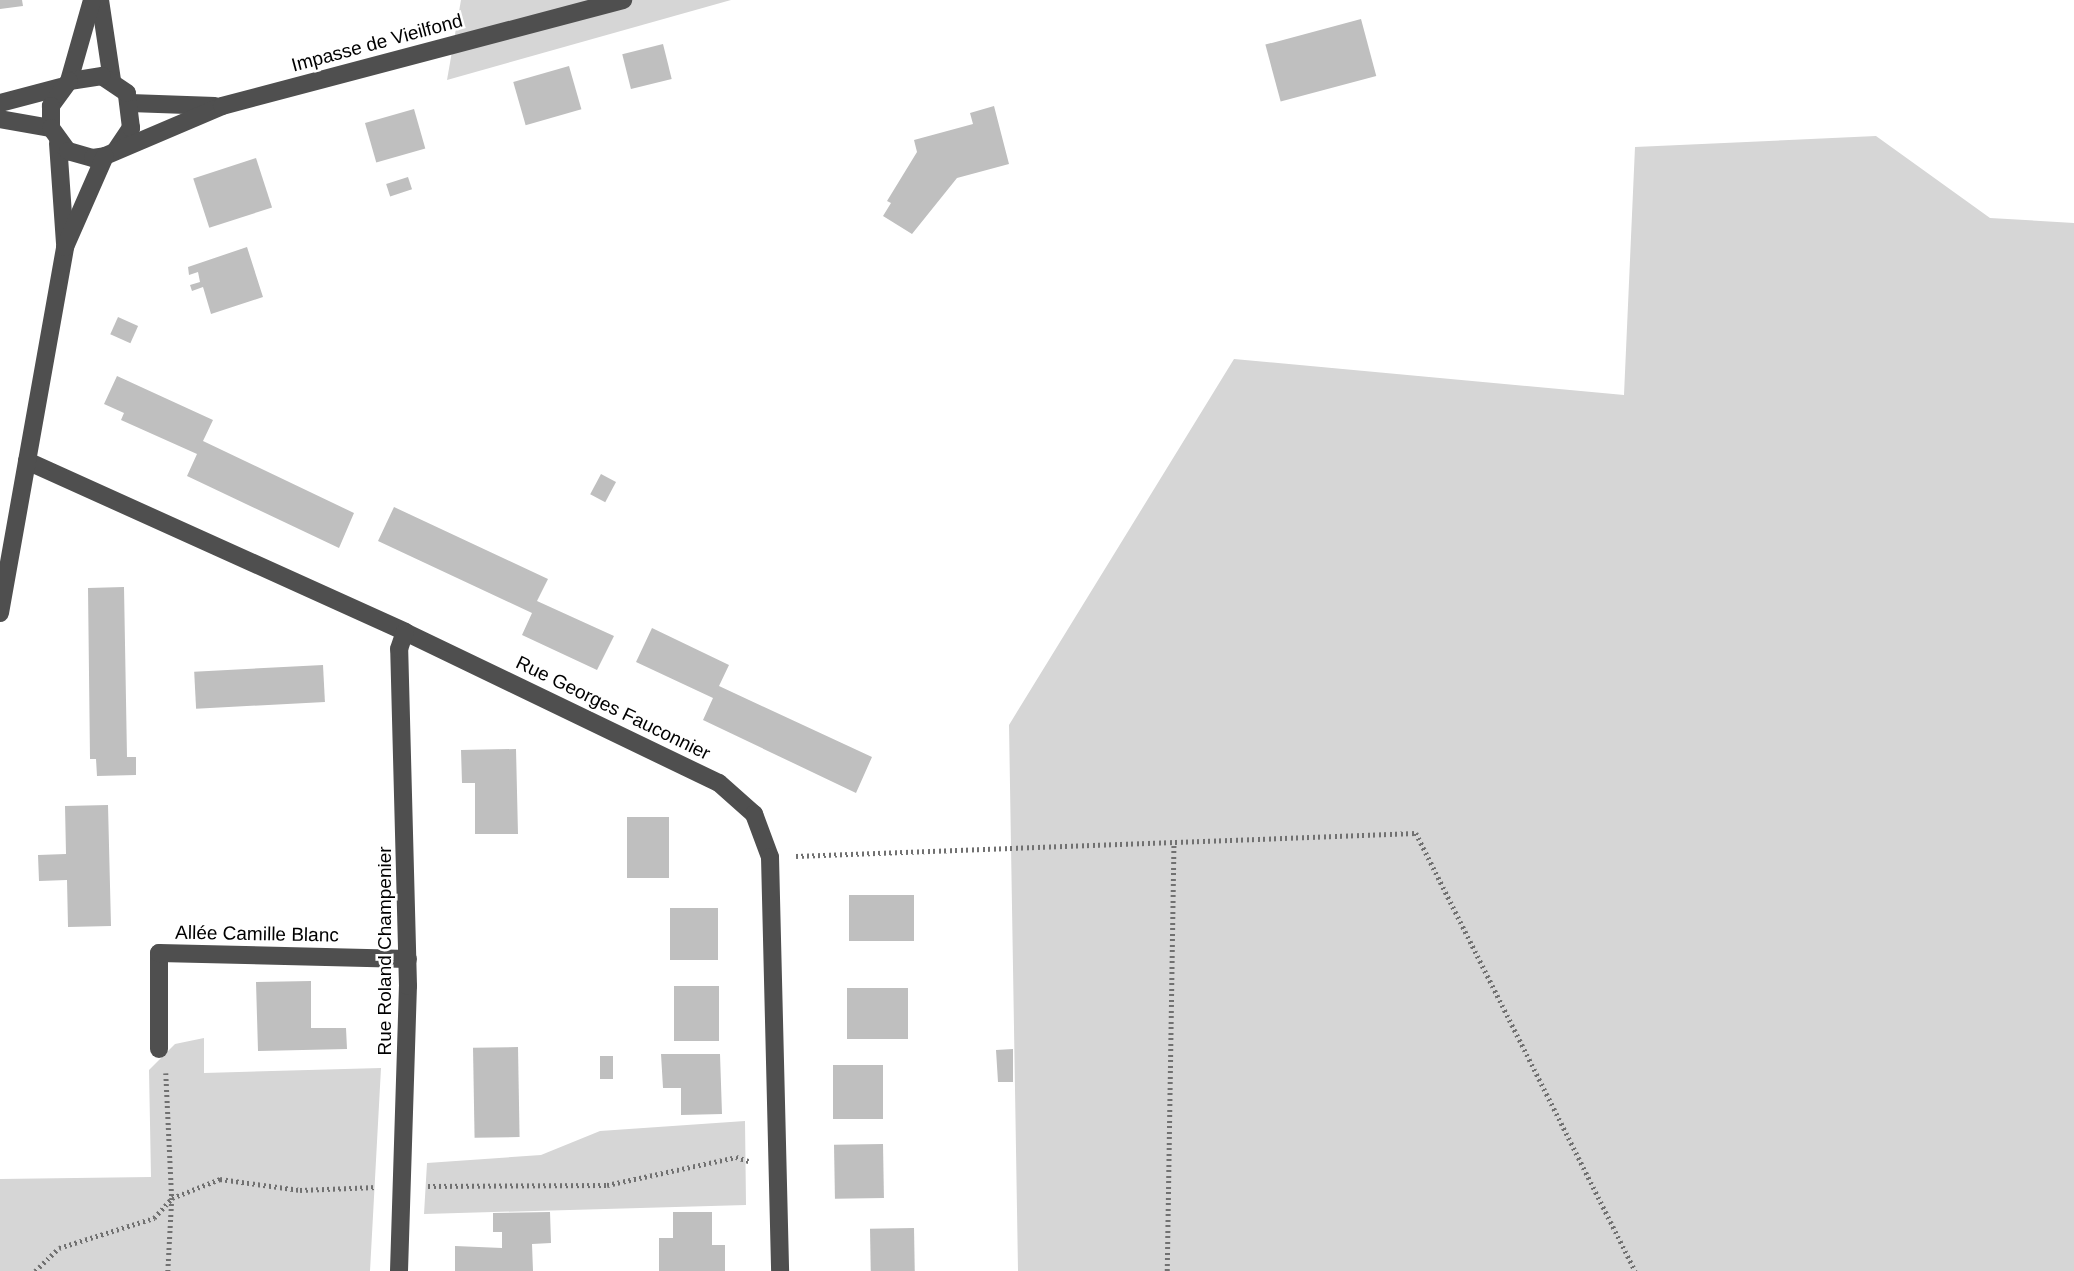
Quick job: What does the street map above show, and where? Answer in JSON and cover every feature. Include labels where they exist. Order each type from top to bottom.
[{"type":"street","points":[[0,613],[65,247],[51,106],[65,84],[92,0]]},
{"type":"street","points":[[65,247],[111,153],[131,128],[131,103],[112,80],[100,0]]},
{"type":"street","name":"Impasse de Vieilfond","points":[[111,153],[222,106],[623,0]]},
{"type":"street","points":[[0,103],[91,74],[112,80]]},
{"type":"street","name":"Impasse de Vieilfond","points":[[131,103],[222,106]]},
{"type":"street","points":[[0,119],[55,135],[80,156],[111,153]]},
{"type":"street","name":"Rue Georges Fauconnier","points":[[27,461],[405,632],[719,783],[754,814],[770,857],[780,1271]]},
{"type":"street","name":"Rue Roland Champenier","points":[[399,1271],[408,958],[399,649],[405,632]]},
{"type":"street","name":"Allée Camille Blanc","points":[[159,1049],[159,953],[408,958]]},
{"type":"path","points":[[770,857],[1416,833],[1634,1271]]},
{"type":"path","points":[[1167,1271],[1174,842]]},
{"type":"path","points":[[159,1049],[166,1061],[172,1198],[168,1271]]},
{"type":"shaded area","points":[[461,0],[731,0],[447,80]]},
{"type":"shaded area","points":[[1876,136],[1990,218],[2074,223],[2074,1271],[1018,1271],[1009,725],[1234,359],[1624,395],[1635,147]]},
{"type":"shaded area","points":[[204,1038],[204,1073],[381,1068],[370,1271],[0,1271],[0,1179],[151,1177],[149,1070],[175,1044]]},
{"type":"shaded area","points":[[745,1121],[746,1205],[424,1214],[427,1163],[541,1155],[600,1131]]},
{"type":"building","points":[[0,0],[22,0],[23,6],[0,9]]},
{"type":"building","points":[[1361,19],[1376,76],[1281,102],[1265,45]]},
{"type":"building","points":[[663,44],[672,79],[631,89],[622,54]]},
{"type":"building","points":[[569,66],[581,109],[526,125],[513,82]]},
{"type":"building","points":[[994,106],[1009,164],[957,178],[912,234],[883,216],[891,203],[887,201],[917,152],[914,140],[973,124],[970,113]]},
{"type":"building","points":[[414,109],[425,148],[376,162],[365,123]]},
{"type":"building","points":[[256,158],[272,207],[209,228],[193,178]]},
{"type":"building","points":[[408,177],[412,189],[390,196],[386,184]]},
{"type":"building","points":[[247,247],[263,297],[211,314],[203,287],[192,291],[190,285],[200,282],[198,272],[189,275],[188,267]]},
{"type":"building","points":[[118,317],[138,326],[130,343],[110,334]]},
{"type":"building","points":[[117,376],[213,420],[203,441],[354,513],[339,548],[187,476],[197,454],[121,420],[124,413],[104,404]]},
{"type":"building","points":[[601,474],[616,482],[605,502],[590,494]]},
{"type":"building","points":[[394,507],[548,579],[537,601],[614,636],[597,670],[522,635],[532,613],[378,541]]},
{"type":"building","points":[[124,587],[127,757],[136,757],[136,775],[97,776],[96,759],[90,759],[88,588]]},
{"type":"building","points":[[652,628],[729,665],[719,686],[872,757],[856,793],[703,720],[713,698],[636,662]]},
{"type":"building","points":[[323,665],[325,702],[196,709],[194,672]]},
{"type":"building","points":[[516,749],[518,834],[475,834],[475,783],[462,783],[461,750]]},
{"type":"building","points":[[108,805],[111,926],[68,927],[67,880],[39,881],[38,855],[66,854],[65,806]]},
{"type":"building","points":[[627,817],[669,817],[669,878],[627,878]]},
{"type":"building","points":[[849,895],[914,895],[914,941],[849,941]]},
{"type":"building","points":[[670,908],[718,908],[718,960],[670,960]]},
{"type":"building","points":[[311,981],[311,1028],[346,1028],[347,1049],[258,1051],[256,982]]},
{"type":"building","points":[[674,986],[719,986],[719,1041],[674,1041]]},
{"type":"building","points":[[847,988],[908,988],[908,1039],[847,1039]]},
{"type":"building","points":[[518,1047],[520,1137],[475,1138],[473,1048]]},
{"type":"building","points":[[1013,1049],[1013,1082],[998,1082],[996,1050]]},
{"type":"building","points":[[661,1054],[720,1054],[722,1114],[681,1115],[681,1088],[663,1088]]},
{"type":"building","points":[[600,1056],[613,1056],[613,1079],[600,1079]]},
{"type":"building","points":[[833,1065],[883,1065],[883,1119],[833,1119]]},
{"type":"building","points":[[883,1144],[884,1198],[835,1199],[834,1145]]},
{"type":"building","points":[[550,1212],[551,1243],[532,1244],[533,1271],[455,1271],[455,1246],[502,1248],[502,1232],[493,1232],[493,1213]]},
{"type":"building","points":[[673,1212],[712,1212],[712,1245],[725,1245],[725,1271],[659,1271],[659,1238],[673,1238]]},
{"type":"building","points":[[914,1228],[915,1271],[871,1271],[870,1229]]}]
